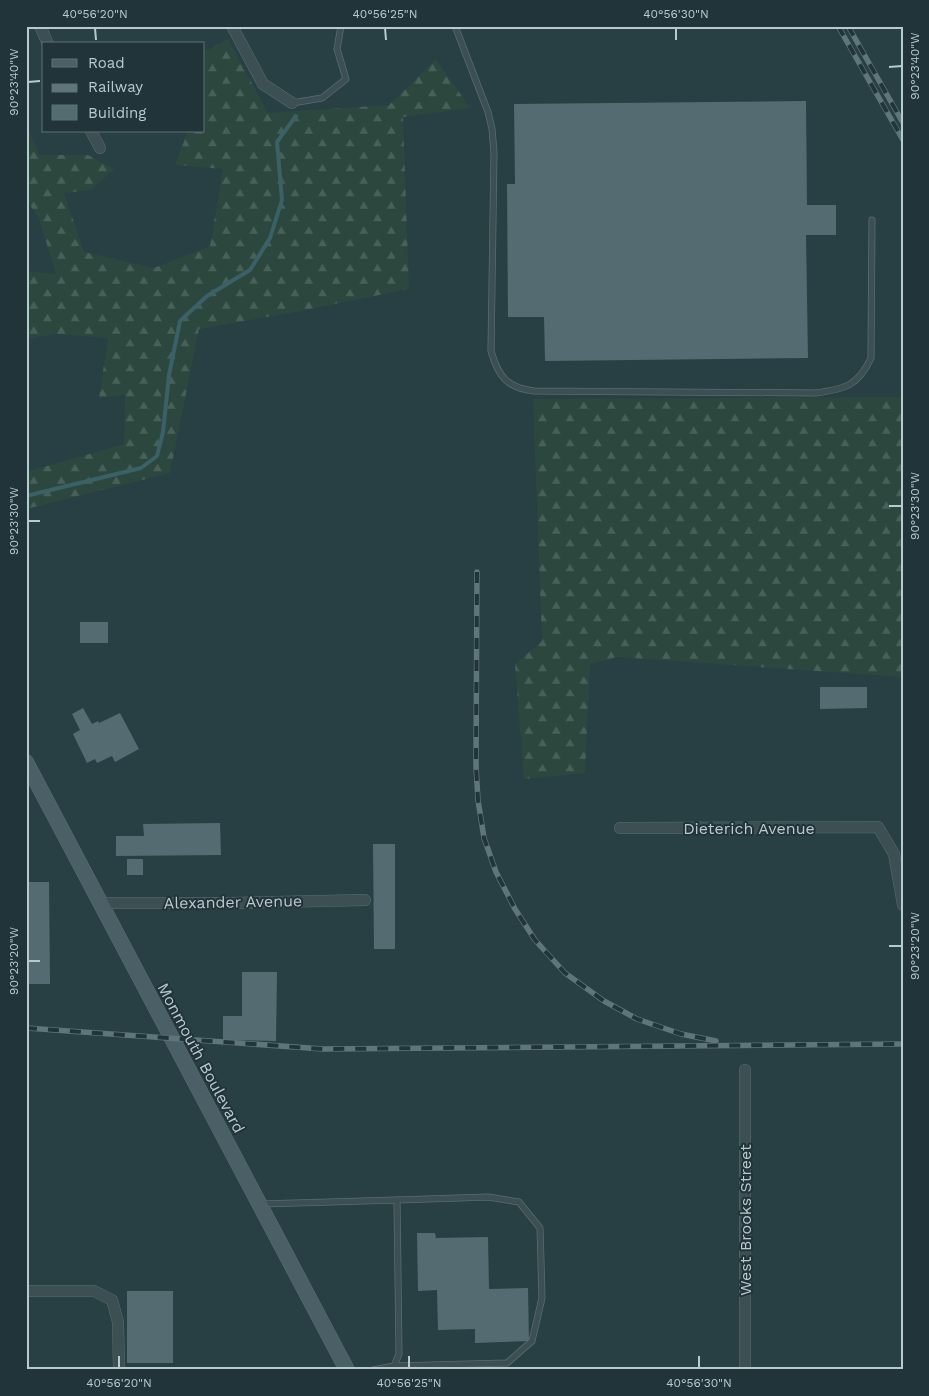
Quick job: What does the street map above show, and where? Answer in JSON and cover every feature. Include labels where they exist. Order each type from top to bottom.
[{"type":"street","points":[[40,26],[47,42]]},
{"type":"street","points":[[232,26],[263,84],[292,103]]},
{"type":"street","points":[[92,132],[100,148]]},
{"type":"street","name":"Monmouth Boulevard","points":[[26,762],[347,1370]]},
{"type":"street","name":"Dieterich Avenue","points":[[620,828],[878,827],[894,854],[903,905]]},
{"type":"street","name":"Alexander Avenue","points":[[101,904],[365,900]]},
{"type":"street","name":"West Brooks Street","points":[[745,1070],[745,1370]]},
{"type":"street","points":[[26,1291],[94,1291],[112,1300],[118,1322],[118,1370]]},
{"type":"lane","points":[[292,103],[322,98],[346,79],[337,49],[341,26]]},
{"type":"lane","points":[[455,26],[488,112],[492,129],[494,153],[491,351],[496,368],[504,379],[514,386],[534,391],[816,393],[846,387],[856,382],[865,371],[871,358],[872,220]]},
{"type":"lane","points":[[259,1204],[488,1197],[519,1202],[540,1228],[542,1298],[532,1341],[507,1363],[394,1366],[373,1370]]},
{"type":"lane","points":[[394,1366],[399,1354],[397,1200]]},
{"type":"green space","points":[[228,39],[268,113],[389,105],[436,59],[470,108],[403,117],[409,289],[199,329],[170,473],[26,509],[26,472],[124,444],[125,395],[99,398],[108,338],[55,334],[26,339],[26,271],[56,274],[39,219],[26,199],[26,125],[40,155],[88,155],[114,169],[91,190],[64,193],[84,252],[154,268],[210,246],[223,169],[175,165],[188,132],[205,132],[205,51]]},
{"type":"green space","points":[[903,397],[903,677],[617,657],[590,664],[585,773],[524,779],[515,664],[542,641],[533,399]]},
{"type":"building","points":[[806,101],[807,205],[836,205],[836,235],[806,235],[808,358],[545,361],[544,317],[508,317],[507,184],[515,184],[514,104]]},
{"type":"building","points":[[80,622],[108,622],[108,643],[80,643]]},
{"type":"building","points":[[820,687],[867,687],[867,708],[820,709]]},
{"type":"building","points":[[83,708],[92,724],[98,721],[99,723],[120,713],[139,749],[115,762],[112,756],[97,763],[95,759],[87,763],[73,734],[80,730],[72,714]]},
{"type":"building","points":[[220,823],[221,855],[116,856],[116,836],[144,836],[143,824]]},
{"type":"building","points":[[373,844],[395,844],[395,949],[374,949]]},
{"type":"building","points":[[127,859],[143,859],[143,875],[127,875]]},
{"type":"building","points":[[26,882],[49,882],[50,984],[26,984]]},
{"type":"building","points":[[242,972],[277,972],[276,1041],[223,1040],[223,1016],[242,1016]]},
{"type":"building","points":[[417,1233],[435,1233],[436,1238],[488,1237],[489,1289],[528,1288],[529,1341],[475,1343],[475,1329],[438,1330],[437,1290],[418,1291]]},
{"type":"building","points":[[127,1291],[173,1291],[173,1363],[127,1363]]},
{"type":"waterway","points":[[26,496],[141,468],[157,456],[163,432],[169,375],[180,321],[207,296],[250,270],[270,238],[282,200],[277,142],[296,116]]},
{"type":"railway","points":[[838,26],[903,140]]},
{"type":"railway","points":[[848,26],[903,123]]},
{"type":"railway","points":[[477,572],[476,766],[478,800],[484,838],[496,872],[515,909],[535,940],[565,973],[604,1001],[637,1019],[681,1034],[716,1041]]},
{"type":"railway","points":[[26,1028],[323,1049],[903,1044]]}]
